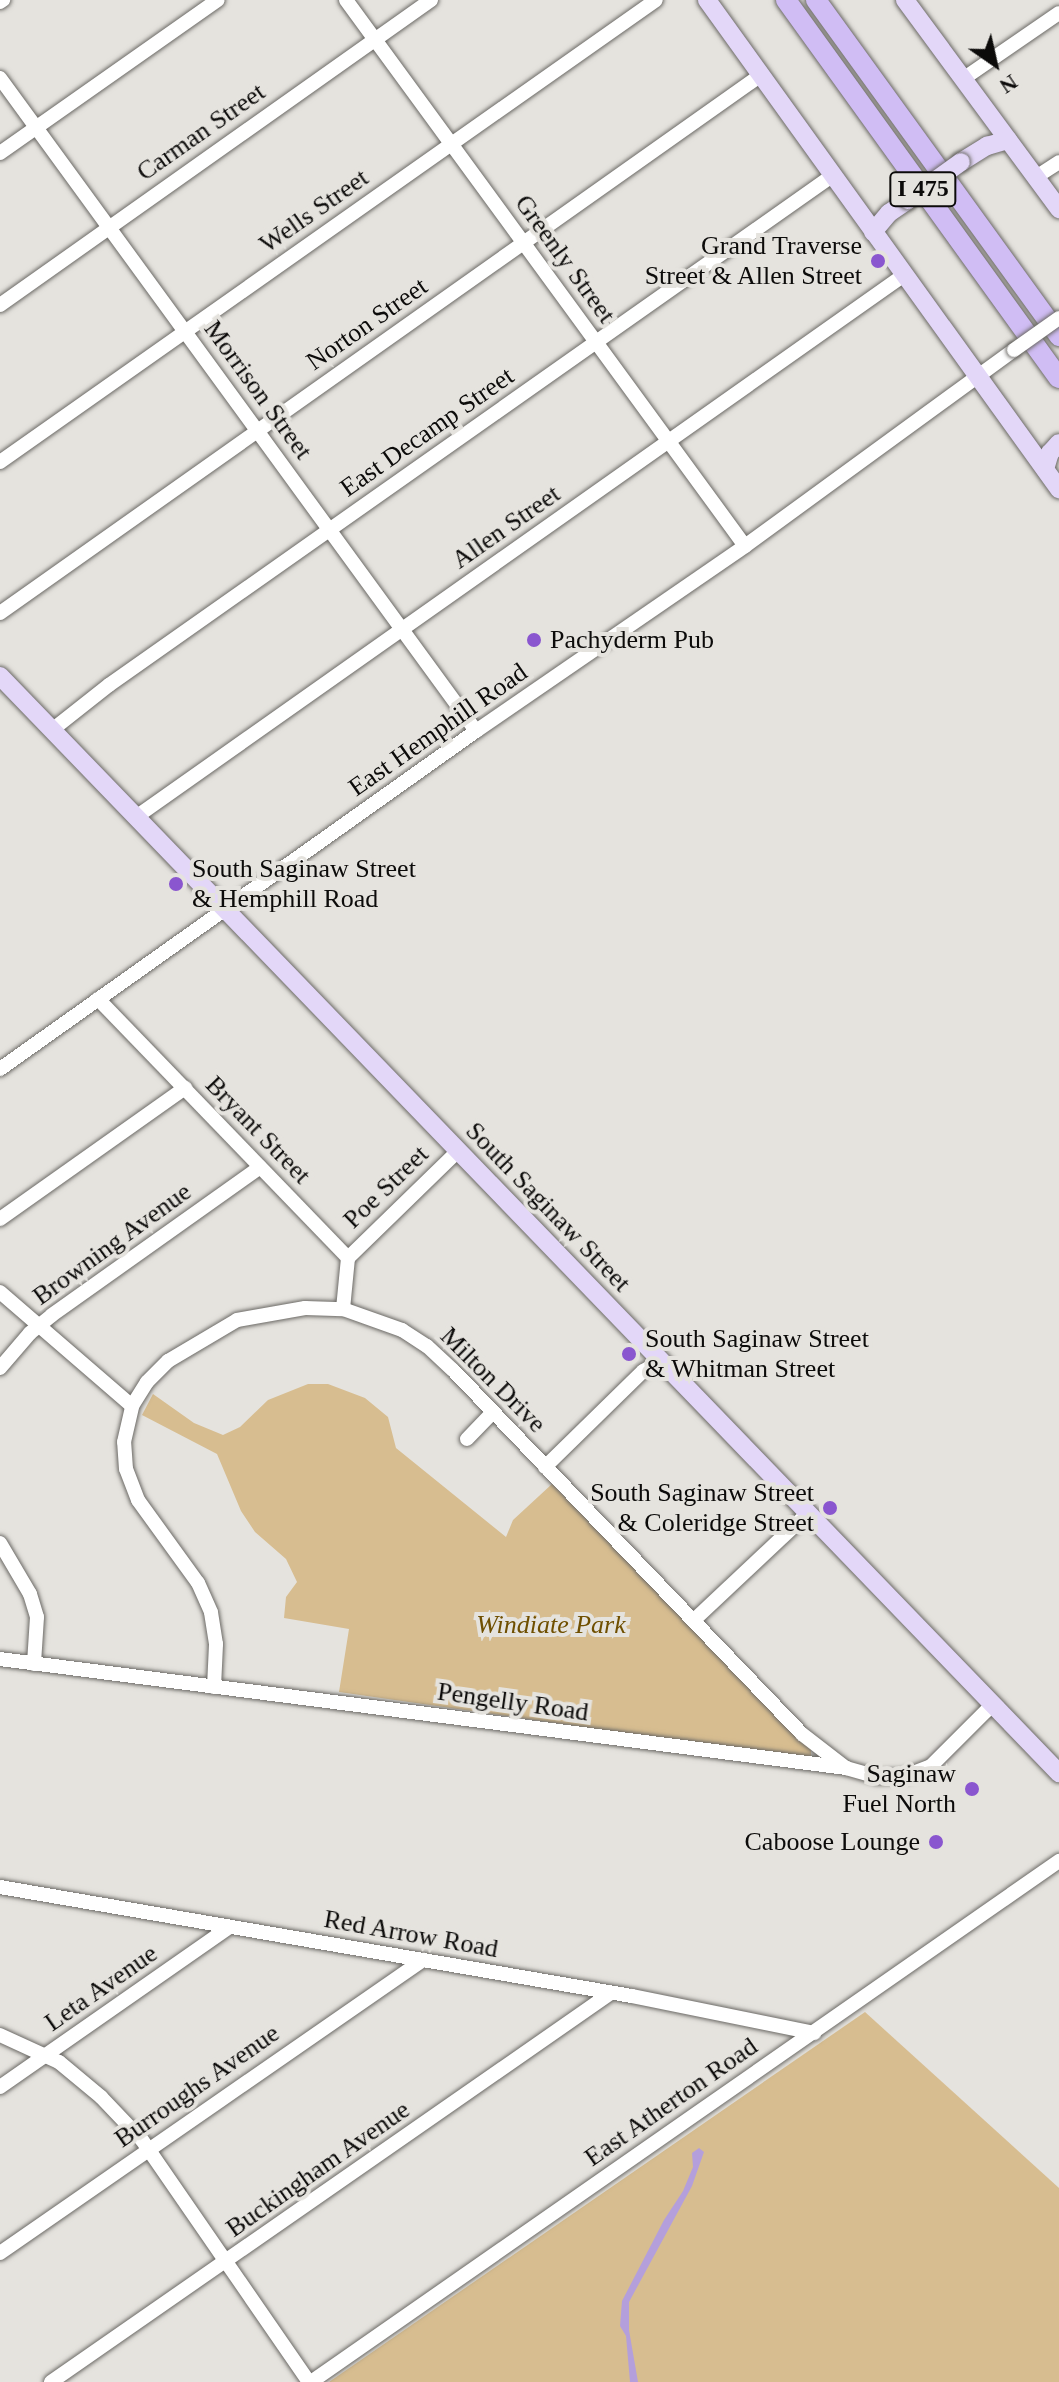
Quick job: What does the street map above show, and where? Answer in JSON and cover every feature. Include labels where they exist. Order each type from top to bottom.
[{"type":"highway","name":"I 475","points":[[786,0],[1059,378]]},
{"type":"highway","name":"I 475","points":[[816,0],[1059,336]]},
{"type":"main road","points":[[707,0],[1059,489]]},
{"type":"main road","points":[[905,0],[1059,209]]},
{"type":"main road","points":[[873,232],[889,213],[961,162],[987,146],[1008,140]]},
{"type":"main road","points":[[1045,469],[1050,453],[1059,443]]},
{"type":"main road","name":"South Saginaw Street","points":[[0,676],[1059,1773]]},
{"type":"street","points":[[0,153],[218,0]]},
{"type":"street","name":"Greenly Street","points":[[346,0],[745,546]]},
{"type":"street","name":"Carman Street","points":[[0,305],[431,0]]},
{"type":"street","name":"Wells Street","points":[[0,462],[656,0]]},
{"type":"street","points":[[963,79],[1059,13]]},
{"type":"street","name":"Norton Street","points":[[0,613],[761,75]]},
{"type":"street","name":"Morrison Street","points":[[0,78],[476,731]]},
{"type":"street","points":[[1036,177],[1059,162]]},
{"type":"street","name":"East Decamp Street","points":[[52,730],[109,685],[832,176]]},
{"type":"street","name":"Allen Street","points":[[136,817],[904,275]]},
{"type":"street","name":"East Hemphill Road","points":[[0,1069],[476,731],[745,546],[1059,318]]},
{"type":"street","name":"Bryant Street","points":[[98,999],[348,1258]]},
{"type":"street","points":[[0,1219],[185,1088]]},
{"type":"street","name":"Poe Street","points":[[348,1258],[458,1151]]},
{"type":"street","name":"Browning Avenue","points":[[0,1368],[40,1324],[260,1167]]},
{"type":"street","points":[[343,1309],[348,1258]]},
{"type":"street","points":[[0,1292],[132,1406]]},
{"type":"street","name":"Milton Drive","points":[[214,1687],[216,1644],[211,1612],[198,1583],[138,1500],[126,1469],[124,1442],[132,1406],[147,1382],[168,1361],[237,1320],[305,1308],[343,1309],[380,1319],[427,1346],[802,1734],[846,1768]]},
{"type":"street","points":[[545,1467],[643,1371],[661,1361]]},
{"type":"street","points":[[467,1439],[493,1412]]},
{"type":"street","points":[[694,1620],[807,1514]]},
{"type":"street","points":[[0,1543],[30,1594],[37,1617],[34,1664]]},
{"type":"street","name":"Pengelly Road","points":[[0,1659],[846,1768],[877,1777],[905,1776],[931,1766],[992,1705]]},
{"type":"street","name":"East Atherton Road","points":[[310,2382],[1059,1861]]},
{"type":"street","name":"Red Arrow Road","points":[[0,1887],[611,1993],[814,2033]]},
{"type":"street","name":"Leta Avenue","points":[[0,2087],[228,1928]]},
{"type":"street","name":"Burroughs Avenue","points":[[0,2253],[423,1960]]},
{"type":"street","name":"Buckingham Avenue","points":[[51,2382],[611,1993]]},
{"type":"street","points":[[0,2035],[46,2055],[101,2097],[149,2149],[310,2382]]},
{"type":"green space","name":"Windiate Park","points":[[308,1384],[328,1384],[365,1398],[388,1417],[396,1448],[506,1537],[513,1520],[552,1484],[811,1749],[811,1756],[801,1758],[339,1692],[349,1629],[284,1618],[286,1597],[297,1582],[286,1559],[255,1532],[241,1511],[217,1454],[142,1415],[153,1394],[194,1423],[223,1435],[240,1427],[268,1400]]},
{"type":"green space","points":[[865,2012],[1059,2188],[1059,2382],[329,2382]]},
{"type":"shaded area","points":[[699,2148],[704,2152],[692,2186],[629,2302],[629,2330],[638,2382],[630,2382],[626,2336],[620,2326],[622,2301],[664,2220],[683,2191],[693,2167],[692,2153]]},
{"type":"place","name":"Grand Traverse Street & Allen Street","points":[[878,261]]},
{"type":"place","name":"Pachyderm Pub","points":[[534,640]]},
{"type":"place","name":"South Saginaw Street & Hemphill Road","points":[[176,884]]},
{"type":"place","name":"South Saginaw Street & Whitman Street","points":[[629,1354]]},
{"type":"place","name":"South Saginaw Street & Coleridge Street","points":[[830,1508]]},
{"type":"place","name":"Saginaw Fuel North","points":[[972,1789]]},
{"type":"place","name":"Caboose Lounge","points":[[936,1842]]}]
